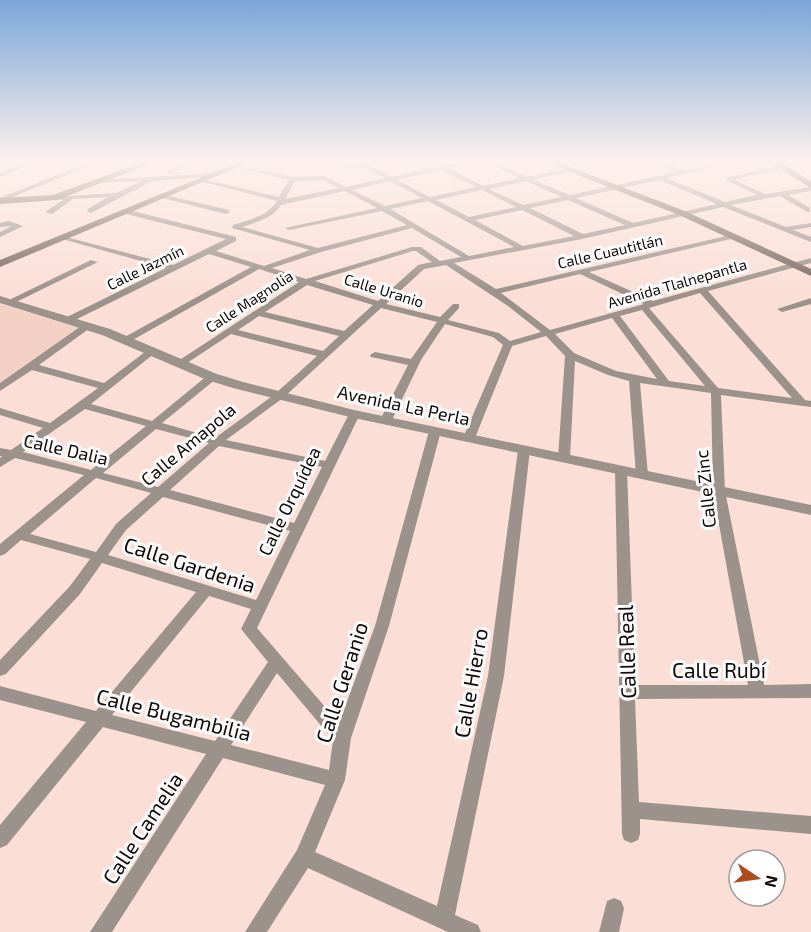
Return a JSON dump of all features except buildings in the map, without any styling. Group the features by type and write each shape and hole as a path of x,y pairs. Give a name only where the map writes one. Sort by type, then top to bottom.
{"main road":[{"path":"0,264 145,205"},
{"path":"663,205 811,273"}],"street":[{"path":"49,212 59,205"},
{"path":"91,211 100,205"},
{"path":"200,205 226,212"},
{"path":"278,205 269,215 236,228 318,250"},
{"path":"378,205 466,257"},
{"path":"289,228 389,205"},
{"path":"445,205 522,248"},
{"path":"519,205 582,237"},
{"path":"471,219 536,205"},
{"path":"588,205 631,225"},
{"path":"442,262 582,237 717,205"},
{"path":"727,205 811,240"},
{"path":"800,205 807,210"},
{"name":"Calle Jazmín","path":"68,320 233,239 129,212"},
{"path":"0,225 9,223 19,226 0,235"},
{"path":"784,230 811,225"},
{"path":"126,340 262,267 413,226"},
{"name":"Calle Cuautitlán","path":"495,292 732,236"},
{"path":"66,239 174,268"},
{"name":"Calle Magnolia","path":"180,363 307,281 412,249 418,249 495,292 550,333 570,355"},
{"name":"Calle Uranio","path":"209,251 439,322 487,332 508,344"},
{"path":"0,257 12,260"},
{"name":"Avenida Tlalnepantla","path":"550,333 811,260"},
{"path":"5,301 94,262"},
{"name":"Calle Amapola","path":"0,670 75,590 120,527 159,491 216,442 279,396 421,267 442,262"},
{"path":"582,272 648,306 716,392"},
{"path":"702,290 807,404"},
{"name":"Avenida La Perla","path":"5,301 126,340 212,377 279,396 354,414 811,510"},
{"path":"782,309 811,301"},
{"path":"386,420 414,363 439,322 456,306"},
{"path":"258,313 347,335"},
{"path":"615,315 666,384"},
{"path":"0,388 87,326"},
{"path":"230,331 326,355"},
{"path":"469,438 508,344 550,333"},
{"path":"0,463 6,453 83,405 152,351"},
{"path":"375,355 414,363"},
{"path":"564,458 570,355 612,374 634,379 807,404"},
{"path":"31,366 105,387"},
{"path":"0,551 212,377"},
{"path":"634,379 642,475"},
{"name":"Calle Zinc","path":"716,392 719,491 757,691"},
{"path":"83,405 216,442 328,465"},
{"path":"0,411 51,427"},
{"name":"Calle Orquídea","path":"259,606 354,414"},
{"name":"Calle Geranio","path":"255,932 304,857 336,780 342,738 382,626 435,431"},
{"name":"Calle Hierro","path":"444,920 496,676 524,450"},
{"name":"Calle Dalia","path":"6,453 93,473 297,528"},
{"name":"Calle Real","path":"621,470 631,834"},
{"name":"Calle Gardenia","path":"18,535 259,606 249,629 342,738"},
{"path":"0,839 205,591"},
{"path":"221,749 277,660"},
{"name":"Calle Rubí","path":"627,692 811,691"},
{"name":"Calle Bugambilia","path":"0,693 336,780"},
{"name":"Calle Camelia","path":"100,932 221,749"},
{"path":"631,810 811,825"},
{"path":"304,857 471,932"},
{"path":"609,932 614,908"}],"shaded area":[{"path":"0,304 78,328 0,383"}]}
